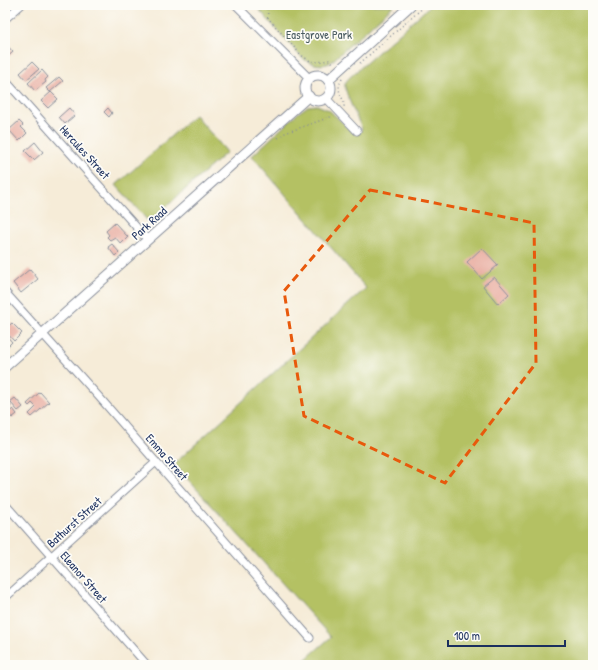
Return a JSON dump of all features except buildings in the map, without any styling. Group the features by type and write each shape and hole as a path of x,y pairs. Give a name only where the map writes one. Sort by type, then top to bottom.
{"street":[{"path":"5,19 21,5"},
{"path":"236,5 310,79"},
{"path":"328,80 411,5"},
{"path":"319,75 328,80 331,88 326,98 319,101 309,96 306,87 310,79 319,75"},
{"name":"Hercules Street","path":"5,80 148,240"},
{"name":"Park Road","path":"5,367 309,96"},
{"path":"326,98 357,131"},
{"name":"Emma Street","path":"5,292 310,638"},
{"name":"Bathurst Street","path":"5,598 156,462"},
{"name":"Eleanor Street","path":"5,504 147,665"}],"path":[{"path":"267,5 268,18 301,55 310,61 318,62 329,60 339,69"},
{"path":"356,67 426,5"},
{"path":"278,138 284,133 332,117 340,112 344,106 339,89 342,79"}],"highlighted area":[{"path":"370,190 534,223 536,363 445,483 304,416 284,291"}],"green space":[{"name":"Eastgrove Park","path":"255,5 394,5 330,63 318,65 301,57"},
{"path":"431,5 593,5 593,665 299,665 331,637 174,464 366,288 252,156 298,113 308,106 317,105 329,110 356,135 362,129 345,88 346,82"},
{"path":"195,115 227,152 149,222 116,185"}]}
